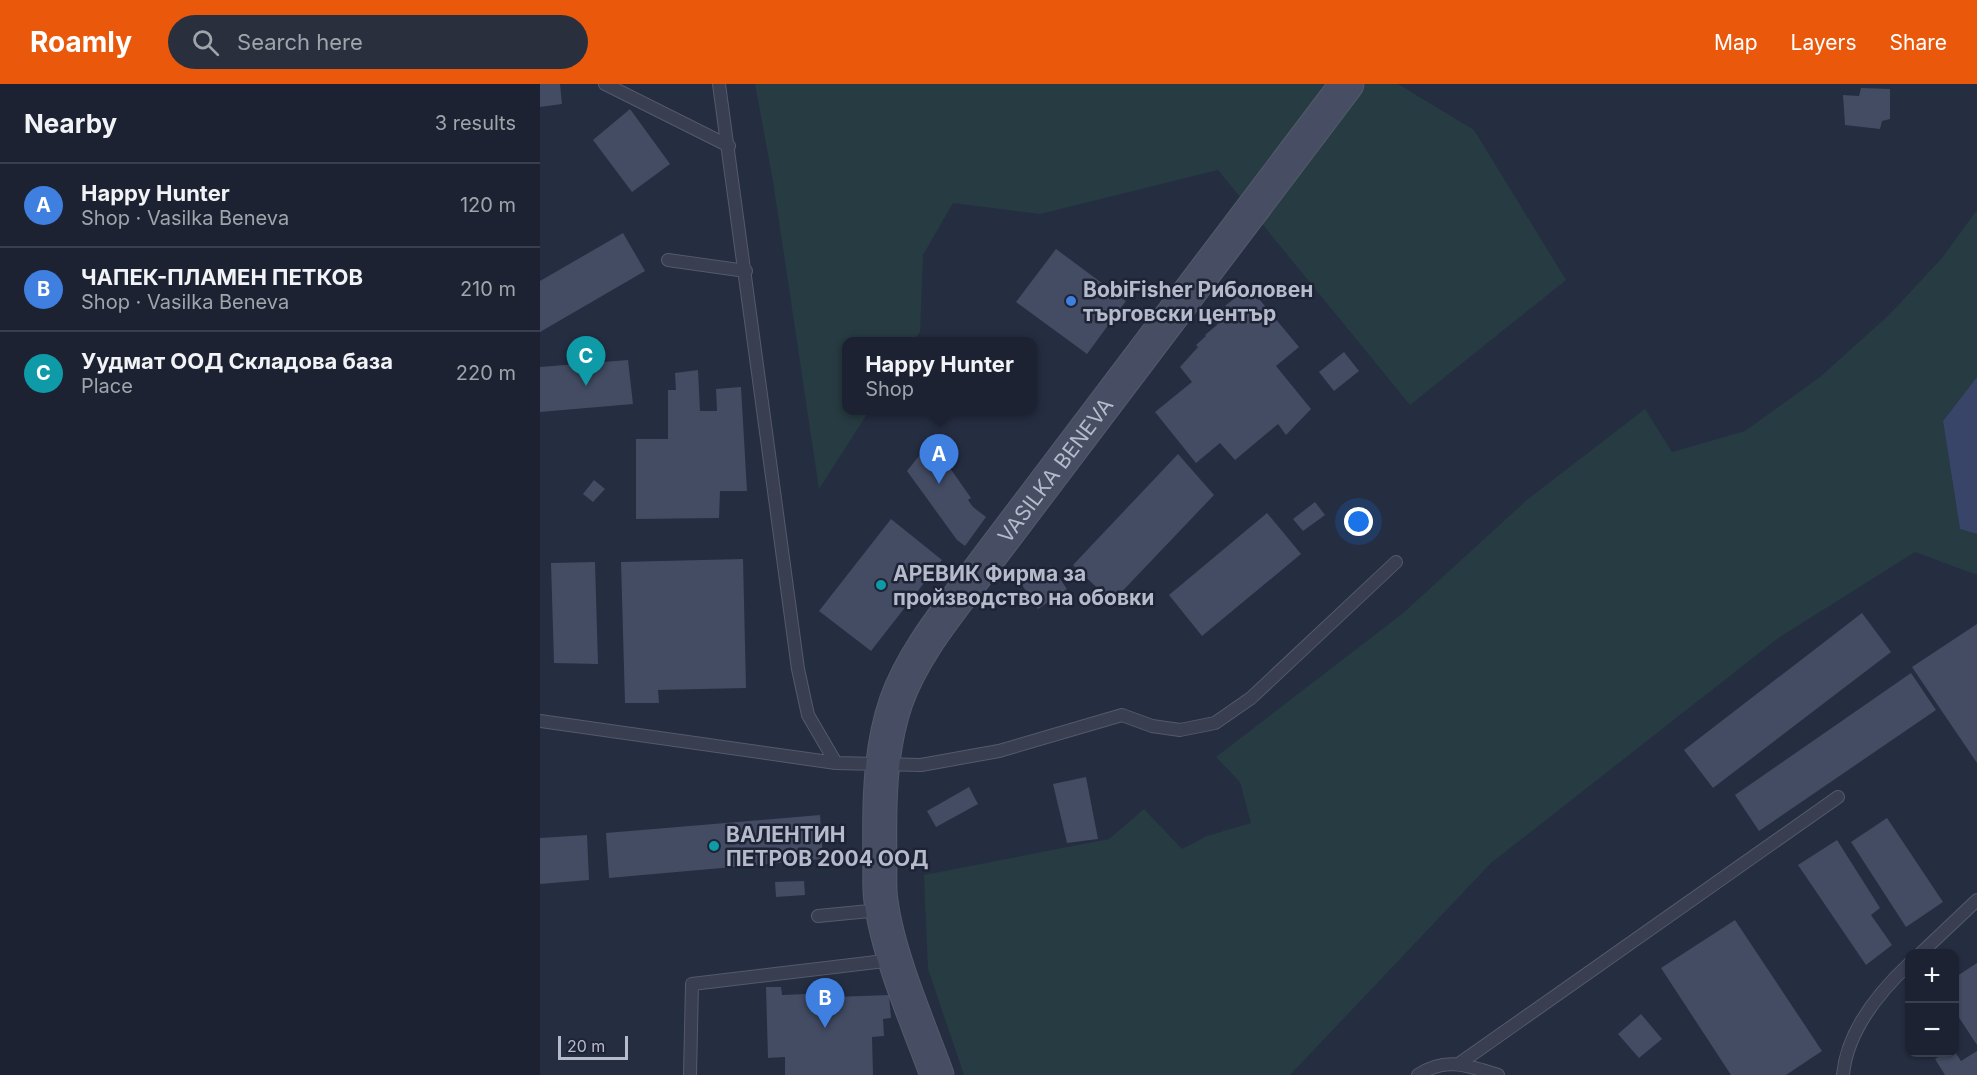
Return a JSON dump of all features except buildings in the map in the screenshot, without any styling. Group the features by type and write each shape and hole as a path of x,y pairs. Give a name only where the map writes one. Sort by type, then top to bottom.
{"street":[{"name":"VASILKA BENEVA","path":"937,1075 896,960 883,909 880,841 884,766 888,730 896,701 911,670 934,632 1347,84"}],"lane":[{"path":"605,84 729,146"},
{"path":"719,84 798,669 808,715 836,763"},
{"path":"668,261 746,271"},
{"path":"540,721 836,763 884,766 921,765 999,751 1122,715 1152,726 1179,730 1215,723 1251,698 1396,562"},
{"path":"1460,1063 1838,797"},
{"path":"1925,949 1977,900"},
{"path":"818,916 883,909"},
{"path":"690,1075 692,984 896,960"},
{"path":"1843,1075 1851,1041 1889,982 1905,968"},
{"path":"1418,1075 1443,1065 1460,1063 1498,1075"}],"shaded area":[{"path":"755,84 1398,84 1474,130 1566,280 1410,405 1218,170 1040,214 953,203 923,255 920,332 917,337 842,337 842,415 866,415 819,489 773,181"},
{"path":"1977,210 1977,377 1943,421 1960,529 1977,534 1977,575 1915,552 1777,639 1491,863 1290,1075 964,1075 928,969 924,875 1109,839 1144,809 1182,849 1207,836 1251,823 1240,782 1216,757 1402,614 1528,499 1645,409 1672,452 1745,431 1820,377 1889,315 1942,258"}],"water":[{"path":"1977,377 1977,534 1960,529 1943,421"}],"place":[{"name":"BobiFisher Риболовен търговски център","path":"1071,301"},
{"name":"Уудмат ООД Складова база","path":"586,386"},
{"name":"Happy Hunter","path":"939,484"},
{"name":"АРЕВИК Фирма за пройзводство на обовки","path":"881,585"},
{"name":"ВАЛЕНТИН ПЕТРОВ 2004 ООД","path":"714,846"},
{"name":"ЧАПЕК-ПЛАМЕН ПЕТКОВ","path":"825,1028"}]}
